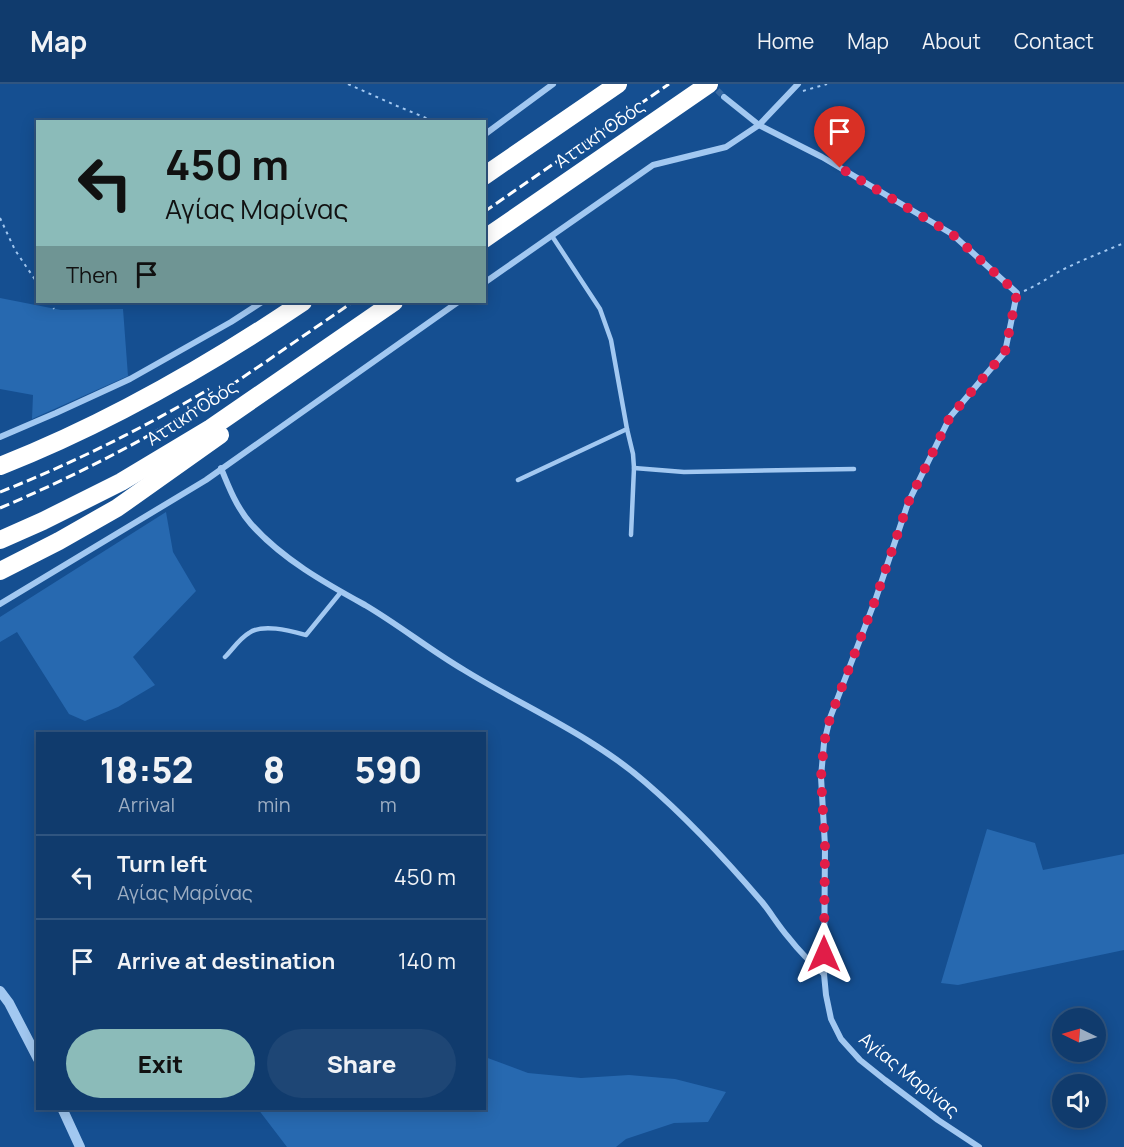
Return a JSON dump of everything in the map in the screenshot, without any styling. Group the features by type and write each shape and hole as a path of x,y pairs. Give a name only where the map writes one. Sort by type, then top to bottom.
{"highway":[{"name":"Αττική Οδός","path":"486,175 618,84"},
{"name":"Αττική Οδός","path":"486,238 709,84"},
{"name":"Αττική Οδός","path":"0,464 26,456 96,424 164,388 301,303"},
{"name":"Αττική Οδός","path":"0,540 121,482 211,428 393,303"},
{"path":"0,571 117,508 267,403 292,372"}],"street":[{"path":"486,134 553,84"},
{"path":"486,282 653,165 726,147 759,125 798,84"},
{"path":"724,97 759,125 822,157 952,234 1017,293"},
{"name":"Αγίας Μαρίνας","path":"979,1147 938,1120 860,1060 842,1039 831,1019 824,974 825,846 821,777 824,743 830,718 876,598 908,503 950,417 1005,352 1017,293"},
{"path":"0,437 130,379 231,322 260,303"},
{"path":"0,603 206,480 457,303"},
{"path":"221,468 232,495 251,523 275,547 302,567 388,618 464,671 591,742 644,781 738,874 788,937 824,974"},
{"path":"0,991 9,1003 36,1055"},
{"path":"63,1110 80,1147"}],"lane":[{"path":"552,236 600,309 611,340 633,454 631,535"},
{"path":"518,480 627,429"},
{"path":"634,468 684,472 854,469"},
{"path":"225,657 249,632 262,628 306,635 341,592"}],"path":[{"path":"348,84 431,120"},
{"path":"789,94 827,84"},
{"path":"0,218 15,250 36,281"},
{"path":"1017,293 1039,285 1059,272 1124,243"},
{"path":"50,303 54,309"}],"shaded area":[{"path":"0,298 61,310 123,309 128,376 32,419 33,395 0,389"},
{"path":"166,512 173,552 196,591 133,657 155,685 118,707 85,721 69,714 17,632 0,642 0,617"},
{"path":"987,829 1035,843 1043,870 1124,854 1124,950 958,985 941,983"},
{"path":"486,1057 528,1073 581,1078 629,1075 675,1079 726,1092 708,1122 674,1123 626,1139 616,1147 287,1147 259,1110 486,1110"}],"tunnel":[{"path":"711,84 724,97"}],"railway":[{"path":"486,211 669,84"},
{"path":"0,508 91,466 179,418 352,303"},
{"path":"0,492 107,445 209,389"}],"route":[{"path":"824,954 825,846 821,777 824,743 830,718 876,598 908,503 950,417 1005,352 1017,293 952,234 840,168"}]}
